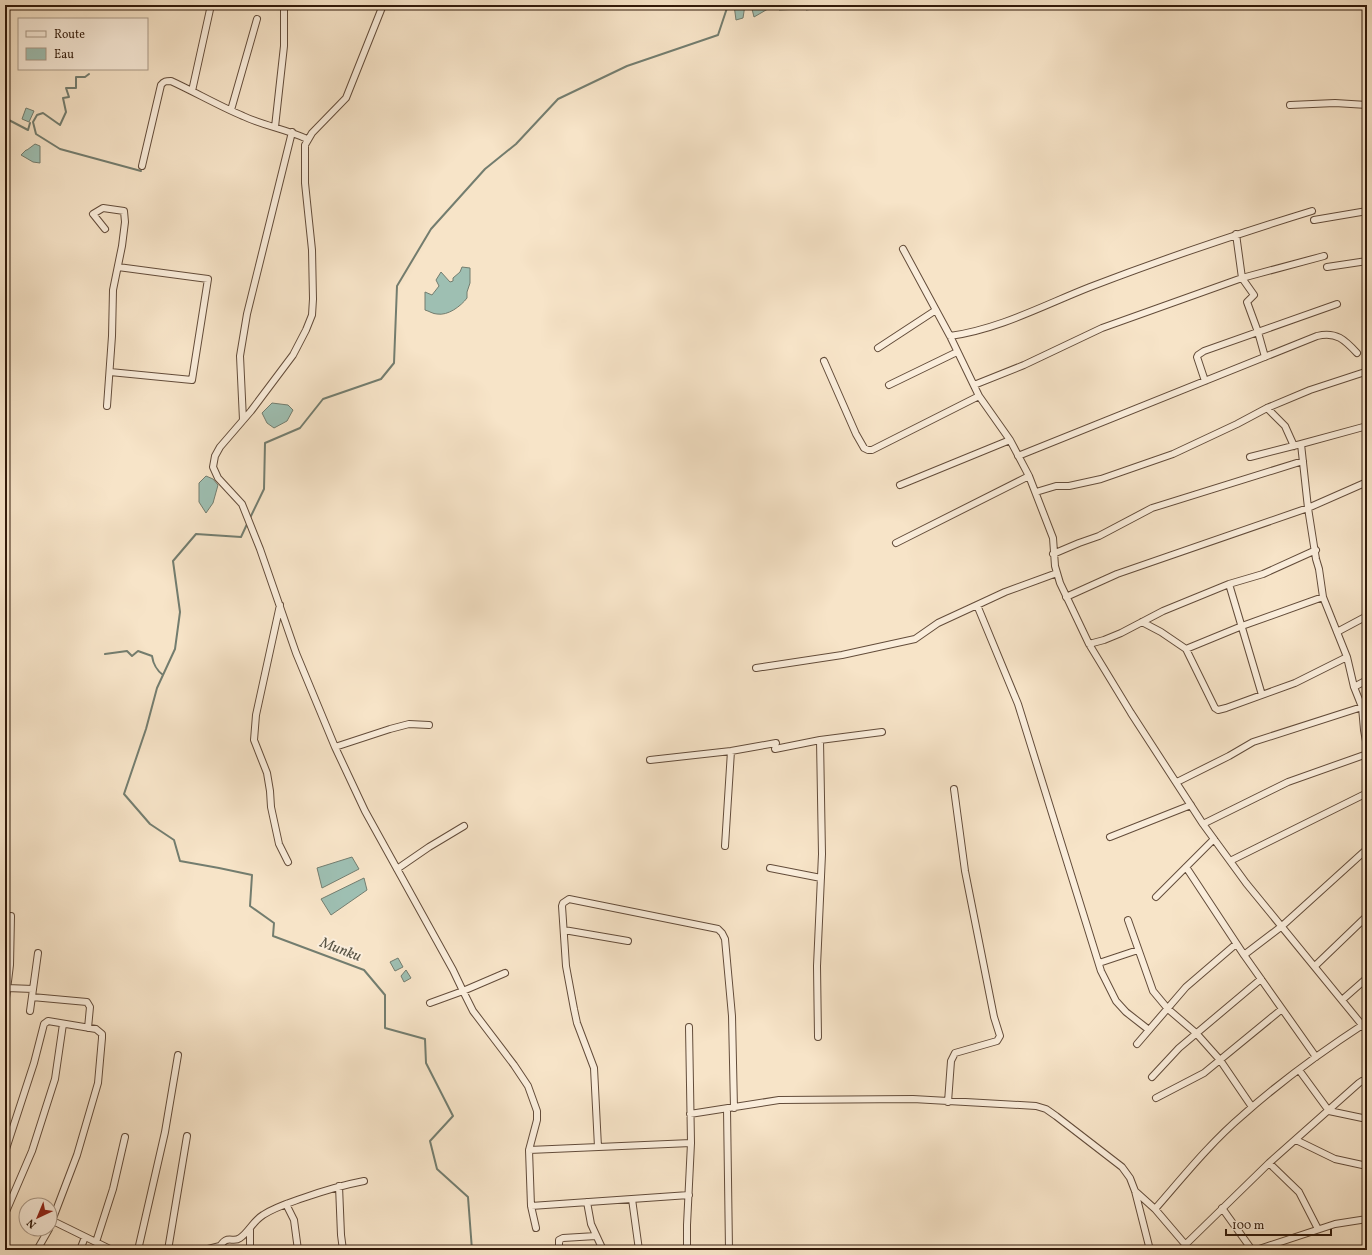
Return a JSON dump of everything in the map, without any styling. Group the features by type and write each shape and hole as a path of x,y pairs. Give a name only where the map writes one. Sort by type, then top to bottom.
{"street":[{"path":"192,91 211,5"},
{"path":"383,5 346,98 312,133 307,139 305,145 305,183 312,250 314,299 312,315 293,355 220,448 215,456 213,467 218,478 242,504 260,549 296,653 335,747 364,811 453,970 473,1011 528,1086 537,1110 535,1128 529,1150 531,1206 536,1228"},
{"path":"275,127 284,46 284,6"},
{"path":"231,110 257,19"},
{"path":"142,166 150,127 162,83 166,81 171,81 244,117 292,132 307,139"},
{"path":"1290,105 1335,103 1367,105"},
{"path":"243,420 240,356 247,314 292,132"},
{"path":"105,229 93,214 103,208 124,211 125,222 122,246 113,290 112,336 107,406"},
{"path":"950,336 963,334 1010,320 1089,287 1162,260 1236,234 1312,211"},
{"path":"1314,220 1367,211"},
{"path":"1236,234 1242,278 1254,295 1247,302 1258,332 1264,357"},
{"path":"903,249 950,336 979,396 1010,440 1029,476 1053,538 1053,554 1057,573 1066,597 1089,644 1150,743 1203,824 1246,884 1342,1000 1365,1023 1367,1031"},
{"path":"974,385 1102,328 1242,278 1324,256"},
{"path":"1327,267 1367,261"},
{"path":"110,372 192,380 208,279 118,267"},
{"path":"1205,380 1198,361 1198,355 1204,351 1337,304"},
{"path":"878,348 936,310"},
{"path":"1018,456 1205,380 1325,334 1337,336 1357,353"},
{"path":"889,385 957,352"},
{"path":"824,361 856,434 864,448 868,450 872,450 979,396"},
{"path":"1036,492 1056,486 1069,486 1101,479 1173,454 1237,424 1266,408 1310,390 1366,372"},
{"path":"1266,408 1285,426 1298,445 1303,461 1308,508 1323,597 1347,656 1354,687 1362,707 1367,747"},
{"path":"1250,457 1367,426"},
{"path":"900,485 1010,440"},
{"path":"1053,554 1099,536 1152,508 1303,461"},
{"path":"896,543 1029,476"},
{"path":"1066,597 1117,574 1308,508 1367,482"},
{"path":"1089,644 1104,640 1163,610 1230,584 1263,574 1316,550"},
{"path":"756,668 842,655 915,639 938,623 1005,592 1057,573"},
{"path":"1230,584 1262,696"},
{"path":"1186,649 1242,626 1323,597"},
{"path":"280,605 256,715 254,740 267,773 271,807 279,844 288,862"},
{"path":"977,605 1018,704 1101,971 1116,1001 1126,1012 1150,1030"},
{"path":"1337,632 1367,616"},
{"path":"1142,622 1161,632 1186,649 1214,708 1218,710 1262,696 1295,682 1347,656"},
{"path":"1354,687 1367,680"},
{"path":"1176,782 1229,756 1253,742 1362,707"},
{"path":"335,747 409,724 429,725"},
{"path":"650,760 882,732"},
{"path":"818,1038 817,966 822,854 820,740"},
{"path":"725,846 731,751"},
{"path":"1203,824 1288,782 1367,754"},
{"path":"948,1102 951,1061 955,1053 997,1041 1000,1036 994,1017 965,871 954,789"},
{"path":"1230,861 1367,793"},
{"path":"1110,837 1191,805"},
{"path":"397,869 429,846 464,826"},
{"path":"1156,897 1214,839"},
{"path":"1244,955 1282,926 1367,849"},
{"path":"1186,867 1236,944 1316,1057"},
{"path":"770,868 821,878"},
{"path":"598,1147 594,1068 577,1023 566,966 562,906 568,899 678,920 718,929 722,933 725,940 732,1016 730,1108 730,1250"},
{"path":"5,1006 10,965 11,916"},
{"path":"1315,966 1367,916"},
{"path":"1128,920 1153,991 1168,1009 1196,1034 1220,1060 1252,1107"},
{"path":"564,930 628,941"},
{"path":"1137,1044 1186,988 1236,944"},
{"path":"1099,963 1138,950"},
{"path":"30,1011 38,953"},
{"path":"430,1004 505,973"},
{"path":"1342,1000 1367,978"},
{"path":"1152,1077 1179,1048 1261,979"},
{"path":"7,988 33,990"},
{"path":"32,997 87,1002 90,1007 88,1028"},
{"path":"1156,1098 1204,1072 1282,1009"},
{"path":"5,1152 34,1063 43,1025 47,1021 96,1029 102,1034 98,1083 77,1155 58,1205"},
{"path":"1155,1209 1211,1146 1252,1107 1316,1057 1365,1023"},
{"path":"5,1214 32,1151 55,1079 63,1024"},
{"path":"687,1250 691,1143 689,1027"},
{"path":"138,1250 165,1132 178,1055"},
{"path":"1299,1070 1329,1110 1367,1119"},
{"path":"1186,1244 1269,1163 1359,1083 1367,1080"},
{"path":"690,1114 779,1100 913,1099 1036,1106 1046,1109 1056,1116 1122,1167 1130,1178 1135,1191 1150,1250"},
{"path":"168,1250 187,1136"},
{"path":"96,1242 113,1189 125,1137"},
{"path":"1296,1140 1335,1159 1367,1166"},
{"path":"529,1150 691,1143"},
{"path":"1269,1163 1299,1192 1318,1229"},
{"path":"204,1250 219,1248 230,1238 238,1240 250,1230 253,1224 262,1215 286,1204 339,1186 364,1181"},
{"path":"339,1186 343,1250"},
{"path":"1135,1191 1155,1209 1190,1250"},
{"path":"531,1206 689,1195"},
{"path":"632,1199 639,1250"},
{"path":"587,1202 591,1224 603,1250"},
{"path":"286,1204 294,1220 298,1250"},
{"path":"1222,1208 1252,1250"},
{"path":"1256,1250 1335,1224 1367,1219"},
{"path":"58,1229 85,1237 112,1250"},
{"path":"250,1230 250,1250"},
{"path":"559,1250 559,1240 563,1238 596,1236"},
{"path":"37,1250 44,1237"},
{"path":"80,1250 85,1237"}],"water":[{"path":"734,5 745,5 743,18 736,20"},
{"path":"751,5 773,5 773,6 754,17"},
{"path":"778,5 800,5 800,9 779,10"},
{"path":"805,5 825,5 825,7 806,10"},
{"path":"26,108 34,111 29,122 22,119"},
{"path":"35,144 40,146 40,163 33,162 21,155"},
{"path":"462,267 470,268 470,283 467,298 458,307 450,312 436,314 425,310 425,292 432,295 439,286 436,280 441,272 450,282 453,281 453,278 460,272"},
{"path":"272,403 288,405 293,410 287,421 274,428 267,423 262,413"},
{"path":"206,476 213,479 218,485 213,503 206,513 199,502 199,483"},
{"path":"352,857 359,869 322,888 317,868"},
{"path":"364,878 367,890 331,915 321,899"},
{"path":"398,958 403,967 395,971 390,962"},
{"path":"406,970 411,978 404,982 401,976"}],"waterway":[{"path":"250,518 264,489 265,443 300,428 323,399 381,379 394,363 397,286 431,229 485,169 516,144 558,99 627,66 718,35 728,5"},
{"path":"89,74 85,77 76,77 76,88 66,88 69,97 63,98 66,112 60,125 43,113 37,115 33,122 36,134 60,149 141,171"},
{"path":"5,118 28,130 30,123"},
{"name":"Munku","path":"248,522 241,537 196,534 173,561 180,612 175,649 157,688 146,729 124,794 150,824 174,840 180,861 252,875 250,906 274,923 273,936 364,970 385,995 385,1028 425,1039 426,1063 453,1116 430,1141 437,1169 468,1197 472,1250"},
{"path":"105,654 127,651 132,656 138,651 152,656 156,667 163,675"}]}
